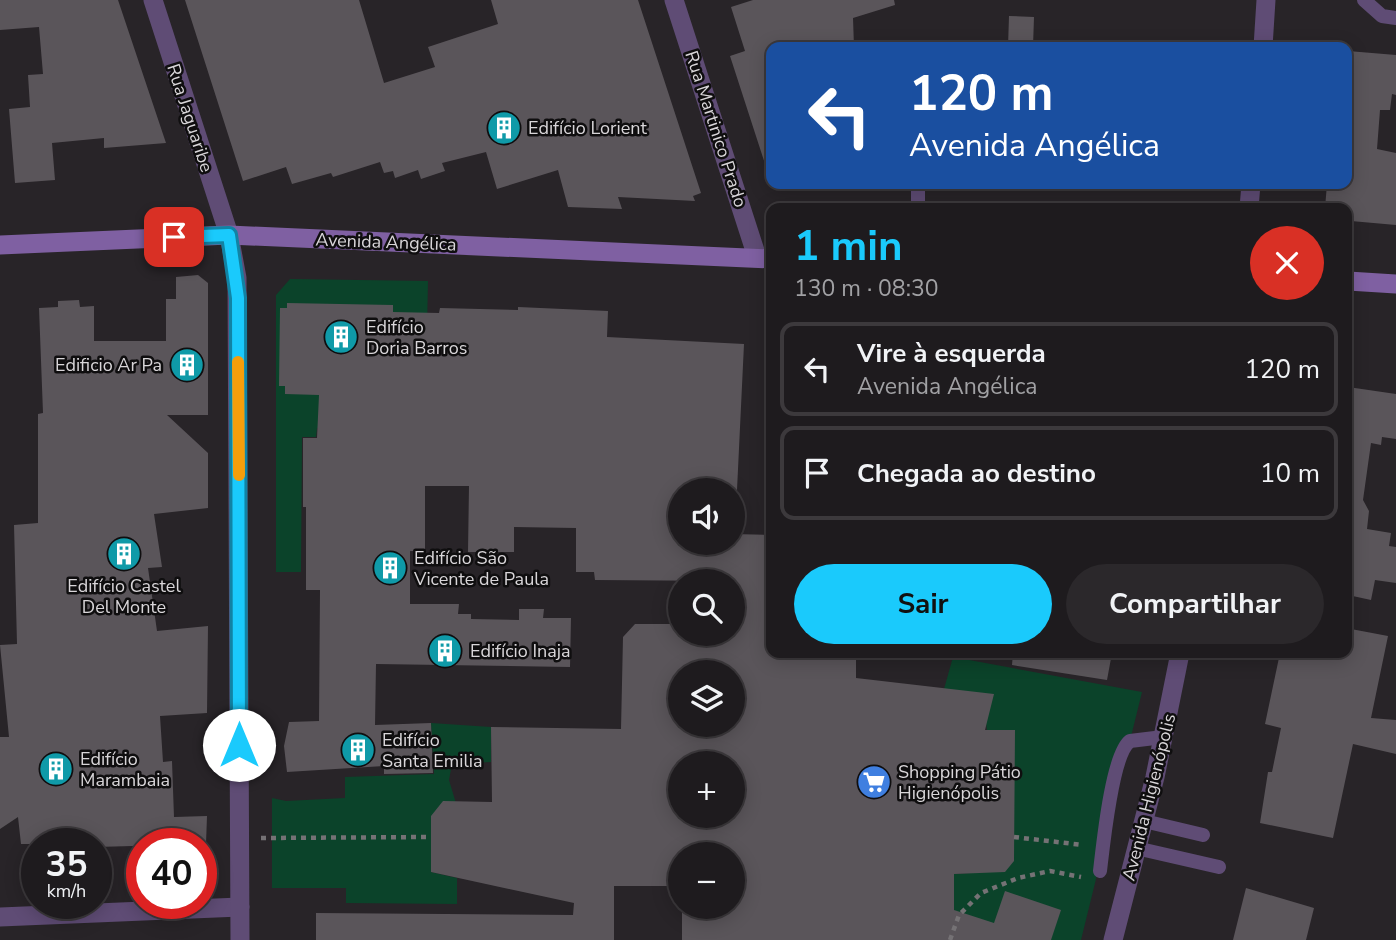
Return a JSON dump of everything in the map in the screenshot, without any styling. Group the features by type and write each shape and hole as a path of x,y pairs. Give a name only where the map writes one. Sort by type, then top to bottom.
{"main road":[{"name":"Avenida Angélica","path":"0,245 229,235 764,258"},
{"path":"1352,281 1396,284"}],"street":[{"name":"Rua Jaguaribe","path":"153,0 229,235 238,298 240,940"},
{"name":"Rua Martinico Prado","path":"674,0 764,258"},
{"path":"1263,42 1266,0"},
{"name":"Avenida Higienópolis","path":"1113,940 1144,821 1179,658"},
{"path":"0,917 240,907"}],"lane":[{"path":"1364,0 1382,16 1396,18"},
{"path":"1100,871 1118,764 1126,743 1163,737"},
{"path":"1144,821 1203,835"},
{"path":"1136,849 1219,867"}],"path":[{"path":"240,838 430,837"},
{"path":"1014,837 1103,847"},
{"path":"950,940 959,915 981,893 1018,878 1049,871 1083,878"}],"green space":[{"path":"290,279 428,281 426,377 399,428 317,428 316,437 302,437 301,572 276,572 276,295"},
{"path":"953,658 958,658 1142,692 1081,940 934,940 954,874 987,872 1011,731 987,730 986,723 944,689"},
{"path":"431,723 491,727 491,762 452,764 449,780 458,810 437,810 431,837 431,872 457,878 457,904 346,903 346,888 272,888 272,798 286,801 345,798 345,777 434,774"}],"building":[{"path":"0,0 118,0 166,143 104,148 104,138 52,143 55,180 15,183 9,109 30,107 28,75 43,74 39,27 0,30"},
{"path":"185,0 359,0 384,83 435,67 428,47 498,24 491,0 638,0 701,193 693,196 695,201 618,197 622,209 568,207 558,170 497,189 486,152 442,163 445,171 421,179 418,170 395,178 393,171 384,173 380,162 333,177 331,173 292,184 286,167 243,181"},
{"path":"753,0 894,0 895,5 853,18 854,42 766,42 766,167 730,56 745,51 731,7"},
{"path":"1009,16 1034,17 1033,42 1008,42"},
{"path":"1352,51 1396,55 1396,95 1392,94 1390,110 1380,110 1377,149 1396,153 1396,225 1352,221 1352,203 1325,203 1327,189 1352,189"},
{"path":"198,275 208,283 208,415 167,415 208,453 208,508 154,514 162,567 148,568 157,631 208,626 207,713 160,716 163,762 172,761 174,817 207,816 207,828 126,828 126,846 112,847 112,828 21,828 21,844 18,817 0,829 0,737 9,737 0,645 17,644 14,525 38,523 38,414 43,413 39,308 58,307 58,301 79,300 80,307 94,306 94,341 166,341 166,299 176,299 176,277"},
{"path":"287,303 393,305 393,312 439,313 440,308 518,310 518,307 608,311 607,337 744,344 738,478 668,478 668,555 745,555 745,534 766,535 766,658 856,658 856,678 994,694 985,730 1015,730 1014,861 1005,872 954,874 954,910 994,923 1005,891 1061,910 1051,940 682,940 682,919 745,919 745,842 668,842 668,886 614,886 614,940 316,940 316,913 573,915 574,903 431,872 431,816 443,801 492,802 491,727 621,729 623,637 635,624 668,624 668,646 745,646 745,569 668,569 668,581 595,580 594,572 576,572 576,528 514,527 514,552 468,552 469,486 425,486 425,551 410,551 410,604 459,604 458,614 471,614 471,619 519,620 519,609 544,609 543,618 571,618 570,667 376,664 375,725 431,723 433,773 384,774 384,766 287,772 284,746 289,722 319,721 320,590 306,590 303,438 317,438 319,395 285,394 285,386 279,386 280,308 287,308"},
{"path":"1352,388 1396,394 1396,439 1382,437 1381,445 1371,443 1363,500 1369,511 1367,529 1391,533 1389,546 1396,547 1396,583 1375,580 1371,600 1352,596"},
{"path":"1352,629 1388,636 1371,718 1396,720 1396,754 1353,744 1333,838 1260,823 1268,772 1272,772 1281,728 1265,724 1279,658 1352,658"},
{"path":"1013,658 1111,658 1107,680 1012,665"},
{"path":"1246,888 1314,908 1306,940 1233,940"}],"slow traffic":[{"path":"238,362 239,475"}],"place":[{"name":"Edifício Lorient","path":"504,128"},
{"name":"Edifício Doria Barros","path":"341,337"},
{"name":"Edificio Ar Pa","path":"187,365"},
{"name":"Edifício Castel Del Monte","path":"124,554"},
{"name":"Edifício São Vicente de Paula","path":"390,568"},
{"name":"Edifício Inaja","path":"445,651"},
{"name":"Edifício Santa Emilia","path":"358,750"},
{"name":"Edifício Marambaia","path":"56,769"},
{"name":"Shopping Pátio Higienópolis","path":"874,782"}],"route":[{"path":"174,237 229,235 235,260 238,298 239,745"}]}
